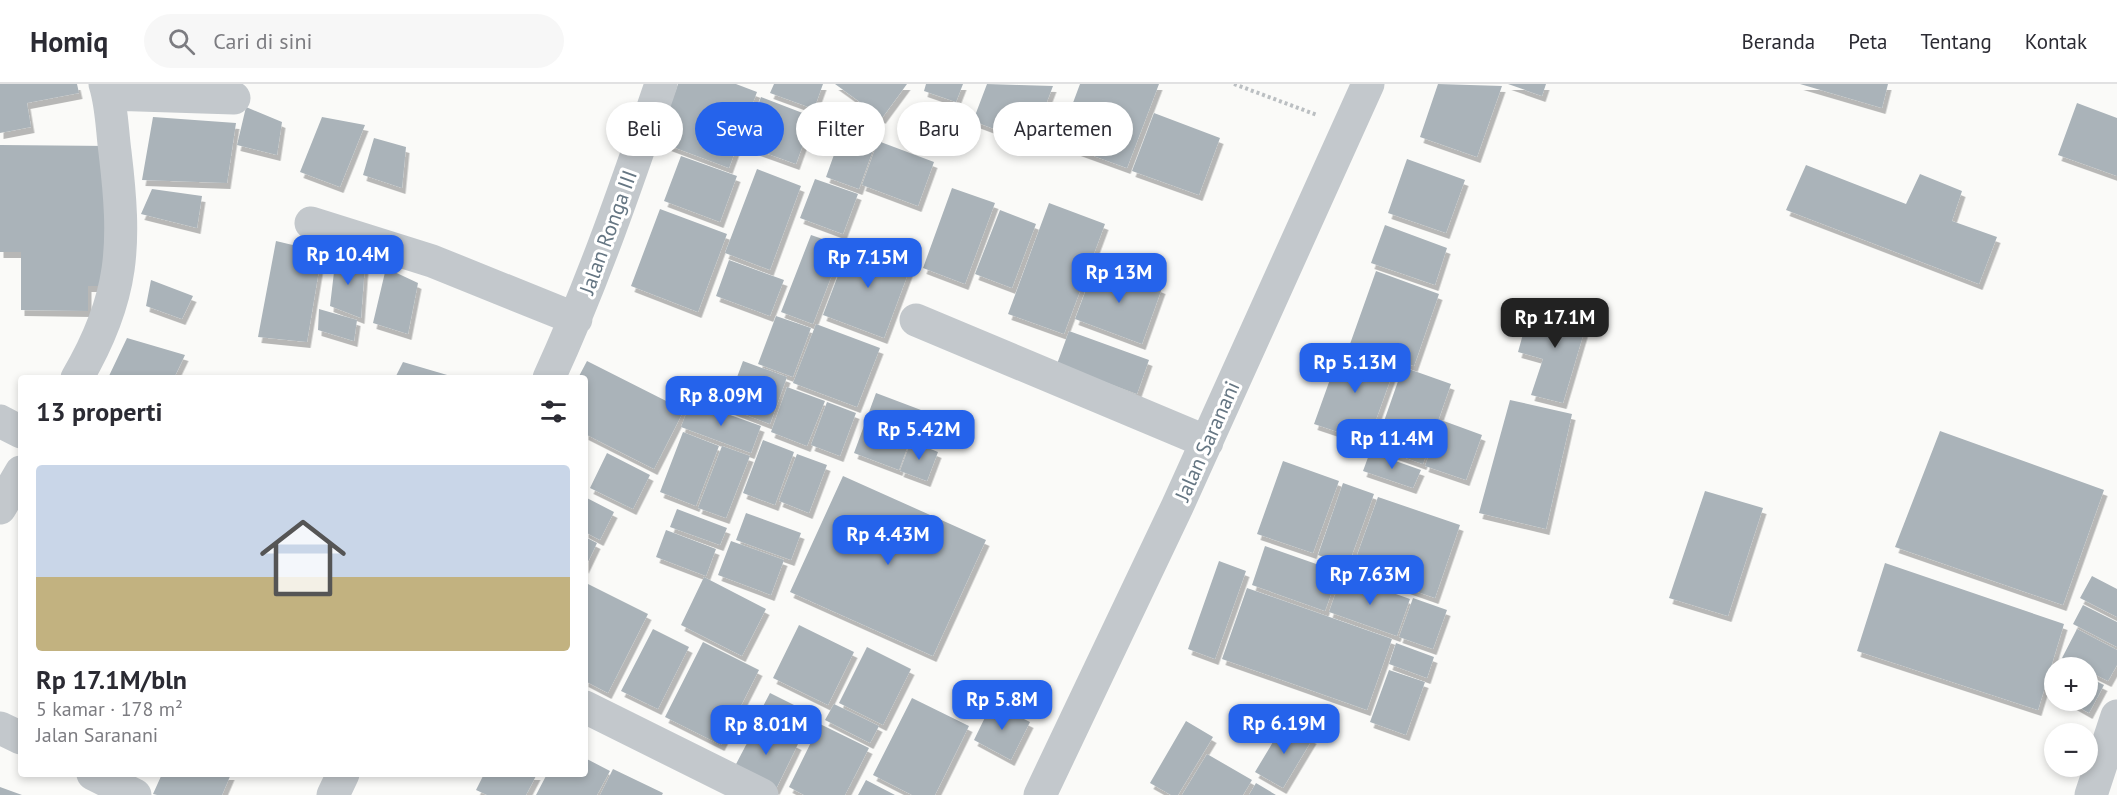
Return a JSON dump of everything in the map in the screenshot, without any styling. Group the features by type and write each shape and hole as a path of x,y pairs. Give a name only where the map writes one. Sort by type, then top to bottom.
{"street":[{"name":"Jalan Ronga III","path":"550,375 576,319 615,218 660,84"},
{"name":"Jalan Saranani","path":"1040,795 1207,442 1368,84"},
{"path":"79,375 97,344 112,300 120,262 122,217 106,89 234,98"},
{"path":"311,223 432,261 576,319"},
{"path":"916,320 1207,442"},
{"path":"0,421 18,430"},
{"path":"0,508 18,477"},
{"path":"588,708 762,795"},
{"path":"2091,795 2117,716"},
{"path":"0,728 18,737"},
{"path":"99,777 135,795"},
{"path":"333,795 342,777"}],"path":[{"path":"1234,84 1349,127"}],"building":[{"path":"0,84 77,84 79,93 27,103 31,127 0,133"},
{"path":"678,84 736,84 757,92 753,102 695,102 695,155 683,151 683,102 671,102"},
{"path":"774,84 823,84 817,102 796,102 770,93"},
{"path":"835,84 907,84 885,114 885,102 860,102"},
{"path":"926,84 963,84 956,102 924,91"},
{"path":"987,84 1053,86 1047,102 993,102 993,129 981,124 980,102"},
{"path":"1080,84 1159,84 1133,152 1133,102 1073,102"},
{"path":"1438,84 1502,86 1477,157 1420,137"},
{"path":"1508,84 1546,84 1542,96"},
{"path":"1800,84 1888,84 1882,108"},
{"path":"761,97 774,102 759,102"},
{"path":"2077,103 2117,118 2117,176 2058,155"},
{"path":"784,106 796,110 796,156 799,156 796,164 774,156 784,156"},
{"path":"246,107 282,122 277,155 237,145"},
{"path":"1154,113 1220,138 1199,195 1132,171"},
{"path":"153,117 236,123 227,183 142,180"},
{"path":"322,117 365,125 340,187 300,172"},
{"path":"374,138 406,147 402,188 363,175"},
{"path":"885,144 897,148 897,156 918,156 934,162 918,206 862,185 873,156 885,156"},
{"path":"0,145 110,146 109,286 88,286 88,311 21,310 21,252 0,252"},
{"path":"681,156 737,176 720,222 664,201"},
{"path":"697,156 733,156 729,168"},
{"path":"834,156 871,156 859,189 826,177"},
{"path":"1094,156 1132,156 1127,168"},
{"path":"1407,159 1465,180 1446,233 1388,213"},
{"path":"1806,165 1906,204 1920,174 1962,191 1952,221 1997,237 1979,284 1786,210"},
{"path":"757,169 801,186 770,270 725,253"},
{"path":"815,179 858,194 843,234 800,218"},
{"path":"952,188 995,203 965,284 923,268"},
{"path":"152,189 202,196 197,228 141,214"},
{"path":"1049,203 1105,224 1064,334 1008,314"},
{"path":"660,209 727,234 698,312 631,286"},
{"path":"1000,210 1036,224 1012,288 975,274"},
{"path":"1385,225 1447,248 1435,285 1371,263"},
{"path":"811,235 843,246 813,324 781,312"},
{"path":"276,241 322,252 307,342 258,337"},
{"path":"851,241 912,263 884,338 823,315"},
{"path":"336,255 365,265 361,318 330,306"},
{"path":"729,260 784,280 770,316 716,296"},
{"path":"1096,263 1162,288 1142,344 1075,319"},
{"path":"386,268 418,283 408,334 373,323"},
{"path":"1376,271 1439,294 1414,366 1350,344"},
{"path":"151,280 193,296 182,319 146,306"},
{"path":"1558,303 1590,312 1563,403 1531,395 1543,359 1518,352 1528,316 1553,322"},
{"path":"319,309 357,320 354,341 318,330"},
{"path":"776,316 811,328 793,377 758,364"},
{"path":"816,324 880,348 857,407 793,383"},
{"path":"1069,331 1149,360 1137,394 1057,364"},
{"path":"127,338 185,355 175,375 109,375"},
{"path":"1342,346 1396,364 1368,442 1314,424"},
{"path":"587,361 684,410 654,469 588,436 588,375 580,375"},
{"path":"743,361 787,377 770,424 726,407"},
{"path":"403,362 447,375 396,375"},
{"path":"1403,367 1451,384 1423,464 1375,447"},
{"path":"787,387 825,401 807,446 771,432"},
{"path":"876,393 921,410 899,470 854,453"},
{"path":"1510,400 1572,414 1546,529 1479,513"},
{"path":"691,401 761,426 751,453 681,427"},
{"path":"827,402 856,413 840,456 811,445"},
{"path":"1441,420 1482,435 1466,480 1425,466"},
{"path":"1940,431 2104,490 2063,605 1895,547"},
{"path":"683,432 719,446 696,506 660,492"},
{"path":"763,440 794,452 775,505 743,493"},
{"path":"911,441 938,452 927,481 900,471"},
{"path":"722,446 750,456 726,518 698,508"},
{"path":"1370,452 1421,470 1413,488 1363,471"},
{"path":"607,453 650,475 633,509 590,488"},
{"path":"797,454 827,465 809,513 779,501"},
{"path":"1283,461 1339,481 1313,553 1257,534"},
{"path":"843,476 986,540 933,656 790,592"},
{"path":"1343,483 1374,494 1348,566 1318,555"},
{"path":"1705,491 1763,508 1728,616 1669,598"},
{"path":"1378,497 1460,525 1435,598 1352,569"},
{"path":"588,499 614,512 600,540 588,534"},
{"path":"677,509 727,528 720,545 670,527"},
{"path":"746,513 801,533 791,560 736,540"},
{"path":"666,530 716,549 706,576 656,557"},
{"path":"588,538 597,543 588,562"},
{"path":"731,541 784,560 771,595 718,575"},
{"path":"1265,546 1339,572 1325,611 1252,585"},
{"path":"1219,561 1246,571 1215,659 1188,649"},
{"path":"1885,563 2064,624 2054,657 2044,657 2044,690 2038,710 1857,651"},
{"path":"1342,575 1410,599 1397,636 1329,612"},
{"path":"2092,576 2117,589 2117,617 2080,598"},
{"path":"704,577 766,609 742,656 681,625"},
{"path":"588,584 648,614 608,693 588,683"},
{"path":"1247,588 1392,639 1367,710 1222,659"},
{"path":"1413,598 1447,610 1433,649 1399,637"},
{"path":"2083,605 2117,622 2117,647 2073,624"},
{"path":"799,625 854,652 828,705 773,678"},
{"path":"653,629 689,647 658,709 621,691"},
{"path":"2077,629 2117,650 2117,665 2108,681 2098,676 2098,657 2063,657"},
{"path":"703,642 759,670 721,745 665,717"},
{"path":"1396,643 1434,657 1427,678 1389,664"},
{"path":"867,647 911,669 883,725 839,703"},
{"path":"1389,670 1425,682 1406,735 1370,722"},
{"path":"2098,682 2104,685 2098,696"},
{"path":"770,693 814,715 802,738 758,716"},
{"path":"912,698 969,726 935,795 912,795 873,775"},
{"path":"992,703 1030,722 1011,760 974,740"},
{"path":"834,704 879,726 870,743 825,720"},
{"path":"1186,721 1213,737 1178,795 1171,795 1150,783"},
{"path":"1285,722 1313,738 1283,788 1255,772"},
{"path":"757,724 798,744 776,789 734,768"},
{"path":"820,724 869,748 845,795 804,795 789,787"},
{"path":"1207,754 1252,780 1243,795 1182,795"},
{"path":"588,760 610,771 597,795 536,795 545,777 588,777"},
{"path":"613,769 663,793 662,795 600,795"},
{"path":"161,777 230,777 222,795 153,794"},
{"path":"482,777 535,777 526,795 487,795 476,790"},
{"path":"866,780 895,795 858,795"},
{"path":"1256,783 1276,795 1249,795"},
{"path":"0,787 22,795 0,795"}]}
